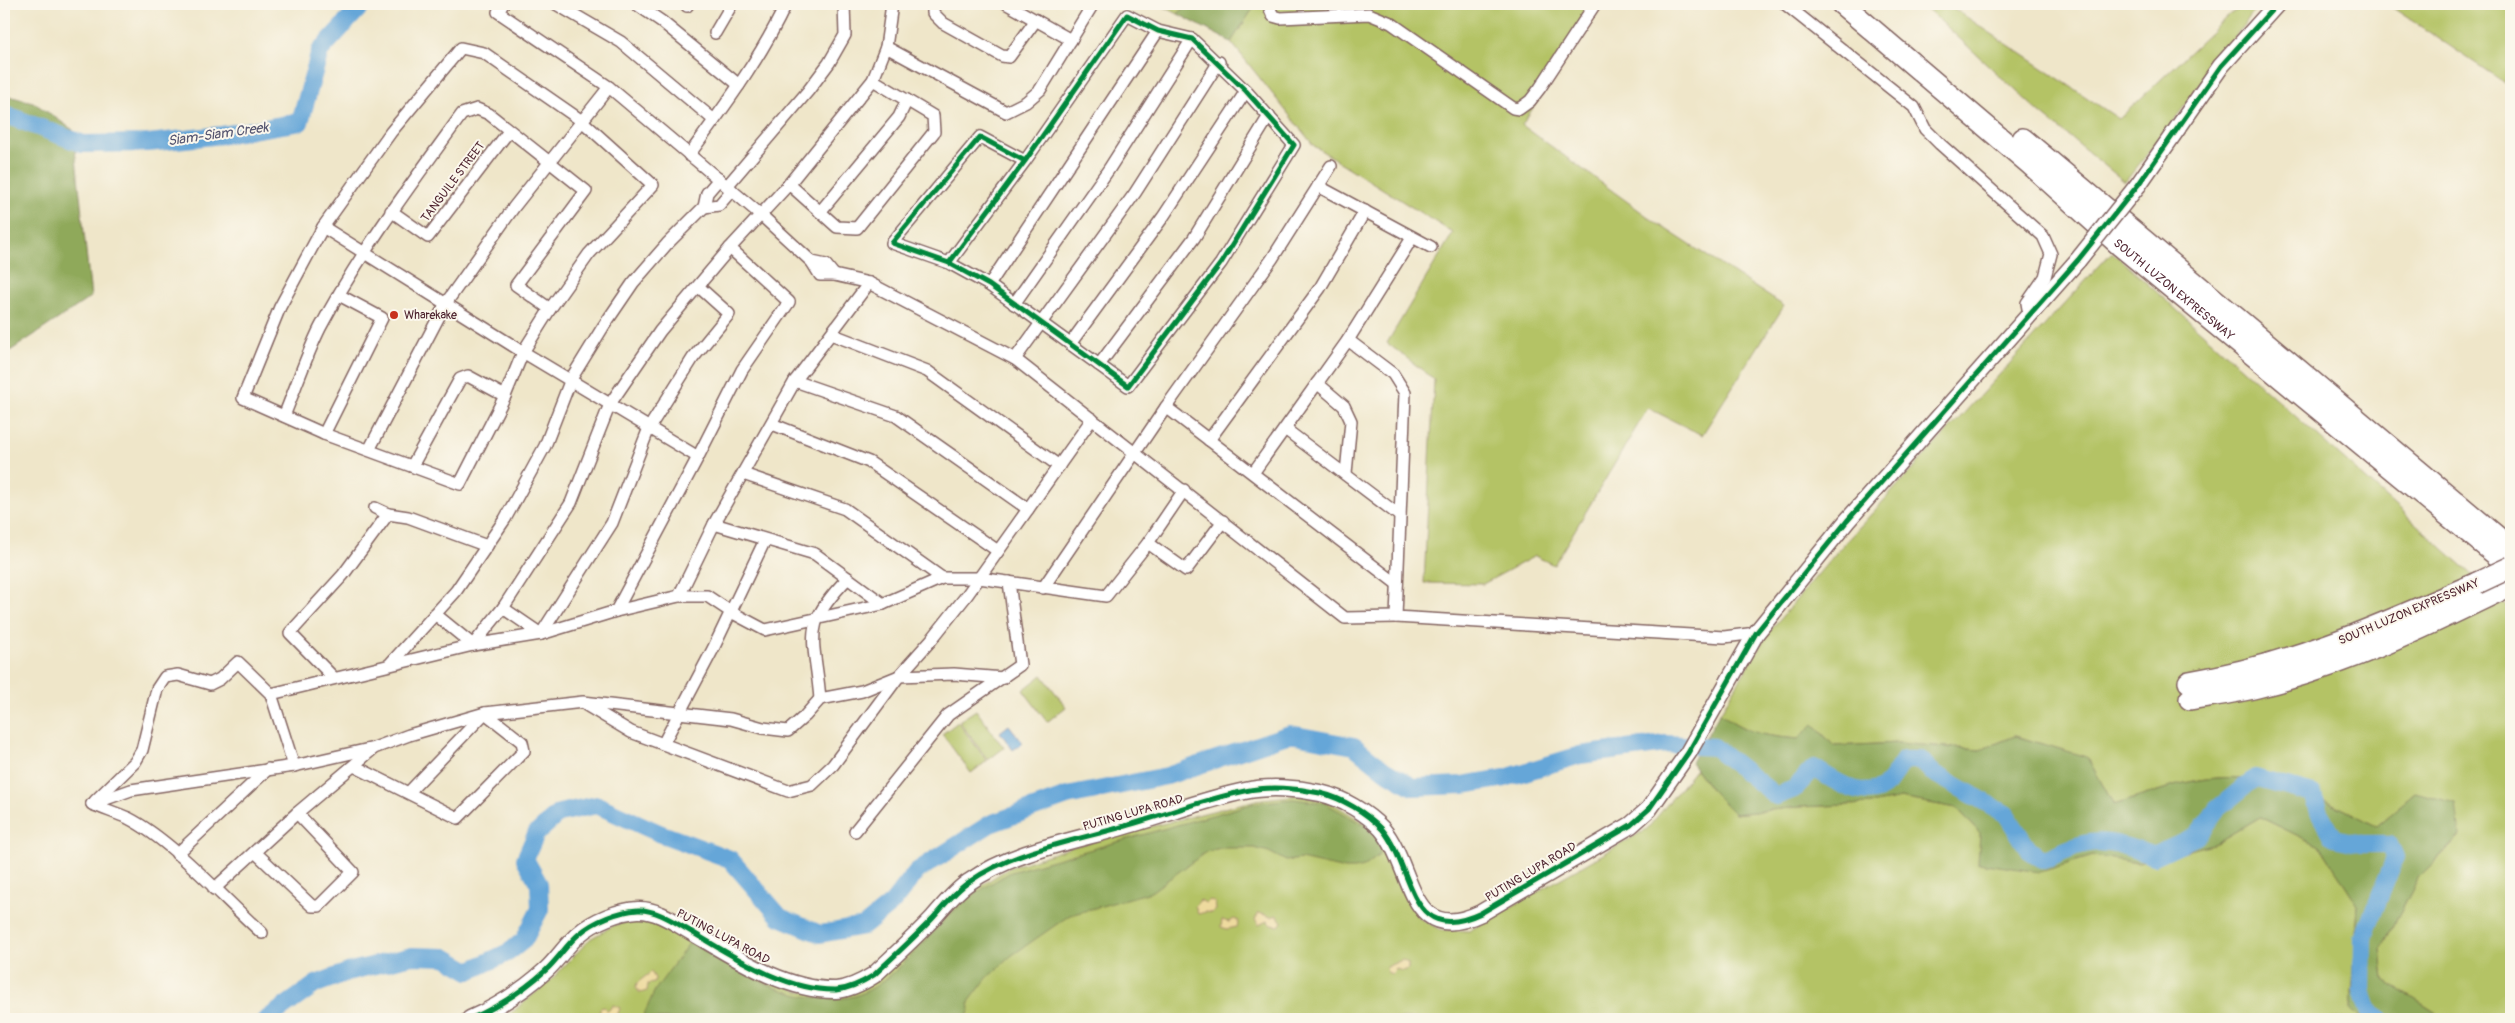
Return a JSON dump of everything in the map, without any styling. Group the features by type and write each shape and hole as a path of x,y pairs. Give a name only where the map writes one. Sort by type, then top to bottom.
{"highway":[{"name":"SOUTH LUZON EXPRESSWAY","path":"1842,4 2029,164 2121,246 2290,383 2511,567 2483,590 2285,661 2190,691"},
{"name":"SOUTH LUZON EXPRESSWAY","path":"1862,4 2511,548"},
{"path":"2483,590 2511,585"}],"street":[{"path":"503,4 498,12 609,87 761,215 812,262 820,275 834,275 869,283 1015,359 1136,452 1345,618 1396,616 1724,636 1756,633"},
{"path":"556,4 621,42 714,120"},
{"path":"636,4 661,21 739,85"},
{"path":"715,33 732,4"},
{"path":"689,155 739,85 774,30 786,4"},
{"path":"704,207 719,205 726,185 830,63 845,34 844,4"},
{"path":"473,646 503,608 571,503 610,404 660,331 730,248 789,184 873,80 886,47 892,4"},
{"path":"933,4 933,13 943,23 1002,56 1009,57 1036,20"},
{"path":"1007,4 1070,40"},
{"path":"886,47 1006,112 1026,102 1040,90 1093,4"},
{"path":"1272,4 1270,10 1274,16 1280,18 1369,14 1379,17 1391,23 1513,108 1520,109 1530,101 1540,88 1595,4"},
{"path":"1786,4 1914,107 1925,128 1940,144 2043,236 2051,254 2045,277 2027,303 2028,314"},
{"name":"PUTING LUPA ROAD","path":"470,1019 487,1012 524,988 562,954 580,933 611,916 640,910 664,917 740,960 781,978 813,988 838,990 857,985 874,975 967,882 991,869 1030,854 1246,791 1296,790 1322,794 1348,804 1382,829 1402,866 1414,900 1427,914 1439,921 1466,920 1631,825 1649,810 1688,753 1756,633 1847,521 2028,314 2078,260 2138,185 2221,66 2277,4"},
{"path":"949,263 1025,161 1127,15 1158,31 1192,39 1246,91 1294,145 1221,263 1128,386 989,285 949,263 892,243 980,137 1025,161"},
{"path":"989,285 1158,31"},
{"path":"1014,304 1109,169 1192,39"},
{"path":"461,48 484,54 582,121 653,185 589,254 550,309 523,352 505,396 460,484 324,434 243,398 280,307 323,227 390,132 461,48"},
{"path":"1015,359 1135,193 1218,62"},
{"path":"789,184 837,228 857,228 934,132 933,116 873,80"},
{"path":"369,450 446,303 514,207 609,87"},
{"path":"1070,344 1163,217 1246,91"},
{"path":"820,212 899,117 906,100"},
{"path":"284,416 319,330 339,295 391,211 462,114 477,109 488,114 586,191 516,285 550,309"},
{"path":"1099,365 1194,238 1269,116"},
{"name":"TANGUILE STREET","path":"391,211 428,237 509,131"},
{"path":"1043,588 1166,407 1272,259 1331,166"},
{"path":"389,665 456,591 487,546 545,446 571,379 633,283 667,244 704,207 708,193 726,185"},
{"path":"1318,186 1431,247"},
{"path":"1209,440 1320,288 1365,212"},
{"path":"323,227 523,352 571,379 698,457"},
{"path":"1253,472 1348,340 1412,238"},
{"path":"616,611 742,370 789,302 730,248"},
{"path":"678,596 714,524 795,381 869,283"},
{"path":"541,634 612,523 649,428 693,358 730,314 699,286"},
{"path":"324,434 382,318 339,295"},
{"path":"831,334 927,371 1059,466"},
{"path":"1348,340 1393,374 1405,393 1396,616"},
{"path":"412,466 460,379 468,376 505,396"},
{"path":"795,381 896,416 1028,509"},
{"path":"1317,383 1344,406 1352,421 1346,473"},
{"path":"1166,407 1397,584"},
{"path":"583,702 631,732 788,791 812,785 833,765 899,676 932,639 979,578 1092,419"},
{"path":"772,424 869,462 998,551"},
{"path":"1285,429 1346,473 1400,516"},
{"path":"743,474 845,509 942,578"},
{"path":"271,694 473,646 541,634 616,611 678,596 707,596 731,612 765,630 883,604 942,578 979,578 1106,596 1148,543 1184,490"},
{"path":"375,508 388,514 408,517 487,546"},
{"path":"334,678 290,633 343,575 388,514"},
{"path":"1148,543 1186,570 1223,521"},
{"path":"714,524 815,554 883,604"},
{"path":"663,744 731,612 765,540"},
{"path":"820,699 812,641 815,620 828,598 848,578"},
{"path":"855,831 948,715 1020,665 1009,582"},
{"path":"503,608 541,634"},
{"path":"435,614 473,646"},
{"path":"92,804 142,750 157,689 165,677 178,675 210,684 220,679 238,662 271,694 294,766"},
{"path":"92,804 131,790 294,766 374,748 409,735 485,713 583,702 731,719 763,728 788,731 806,716 820,699 862,691 899,676 954,674 1003,678"},
{"path":"408,792 485,713"},
{"path":"354,766 458,818 524,749 522,742 485,713"},
{"path":"214,890 297,813 374,748"},
{"path":"177,854 268,769"},
{"path":"92,804 129,819 177,854 262,933"},
{"path":"255,852 312,906 319,906 353,872 297,813"}],"green space":[{"path":"1159,4 1187,4 1178,14"},
{"path":"1187,4 1256,4 1231,42 1178,14"},
{"path":"1256,4 1600,4 1522,125 1658,224 1784,306 1702,435 1648,408 1554,565 1535,556 1483,584 1424,583 1434,379 1387,343 1453,233 1314,146 1231,42"},
{"path":"1922,4 1947,4 2119,119 2230,14 2248,4 2259,4 2169,127 2125,182 2039,112"},
{"path":"2387,4 2511,4 2511,87"},
{"path":"4,95 33,102 73,130 91,297 4,355"},
{"path":"2112,252 2511,609 2511,1019 2446,1019 2384,980 2381,949 2418,878 2460,837 2415,793 2376,826 2315,796 2274,783 2252,779 2206,779 2173,786 2114,805 2087,757 2015,736 1980,750 1899,743 1834,746 1813,724 1798,739 1786,738 1748,730 1720,713 1768,633 1842,546"},
{"path":"1042,675 1066,707 1047,722 1023,690"},
{"path":"976,710 1004,748 988,760 959,721"},
{"path":"1720,713 1748,730 1786,738 1798,739 1813,724 1834,746 1899,743 1980,750 2015,736 2087,757 2114,805 2184,783 2206,779 2230,778 2252,779 2295,789 2335,805 2376,826 2415,793 2456,804 2460,836 2418,878 2381,949 2384,980 2446,1019 2362,1019 2351,1010 2358,905 2321,847 2260,817 2216,843 2139,863 2093,856 2040,872 1978,863 1980,833 1957,808 1901,798 1871,804 1798,807 1735,814 1714,793 1691,762"},
{"path":"958,722 987,761 971,773 942,734"},
{"path":"1696,769 1714,793 1735,814 1798,807 1871,804 1901,798 1957,808 1980,833 2040,872 2093,856 2139,863 2216,843 2260,817 2321,847 2358,905 2351,1009 2362,1019 504,1019 551,980 590,939 614,925 642,919 797,991 845,995 930,931 968,894 1009,868 1075,846 1256,800 1297,795 1330,802 1380,832 1400,889 1419,918 1441,930 1469,931 1647,829"},
{"path":"1293,799 1325,803 1378,833 1383,845 1379,855 1364,867 1345,869 1301,859 1286,861 1269,852 1254,848 1220,848 1206,852 1151,892 1070,915 1011,956 987,978 969,1002 970,1009 966,1019 948,1019 943,1015 927,1019 746,1019 731,1015 716,1019 642,1019 655,990 690,942 754,978 781,990 817,998 848,998 869,990 882,982 896,971 962,904 982,889 1011,872 1255,803"}],"sand":[{"path":"1200,900 1206,903 1210,900 1215,902 1216,910 1212,913 1198,914 1195,906"},
{"path":"1259,913 1271,917 1277,915 1282,922 1279,926 1271,925 1267,921 1259,925 1255,920"},
{"path":"1234,919 1239,921 1237,927 1227,929 1221,927 1222,920 1229,922"},
{"path":"1402,960 1408,963 1408,969 1403,971 1396,969 1392,974 1387,972 1386,967"},
{"path":"651,972 655,978 654,983 648,984 647,991 640,993 636,988 637,983"},
{"path":"613,1005 620,1008 618,1014 607,1019 600,1017 600,1008 604,1007 608,1011"}],"water":[{"path":"1009,725 1023,743 1013,750 1000,732"}],"waterway":[{"name":"Siam-Siam Creek","path":"4,114 83,144 148,143 222,135 300,122 320,51 363,4"},
{"path":"267,1019 316,984 351,971 412,956 445,957 469,971 509,952 524,940 540,909 539,884 525,859 536,834 559,813 597,805 659,833 730,859 780,917 820,934 864,926 892,903 917,871 990,824 1067,796 1167,776 1290,734 1354,746 1384,770 1413,787 1463,785 1505,778 1580,755 1666,744 1714,747 1776,796 1794,789 1814,768 1841,784 1870,792 1880,789 1888,783 1904,760 1921,760 1932,772 2006,814 2029,850 2044,860 2074,847 2098,842 2110,843 2154,856 2197,836 2217,809 2255,778 2313,794 2319,812 2334,838 2362,844 2389,844 2395,858 2363,938 2362,991 2369,1011 2381,1019"}],"cycle path":[{"path":"470,1019 510,998 529,984 546,970 570,942 585,929 615,915 638,910 645,910 666,917 741,961 778,978 797,985 817,989 836,990 846,988 861,983 874,975 925,926 949,899 986,871 1044,848 1140,822 1215,798 1263,788 1311,791 1337,798 1354,807 1382,829 1393,845 1416,899 1426,912 1439,920 1457,921 1481,913 1631,825 1649,809 1688,753 1756,633 1847,521 2078,260 2138,185 2221,66 2277,4"},
{"path":"949,263 1025,161 1127,15 1158,31 1192,39 1246,91 1294,145 1221,263 1128,386 989,285 949,263 892,243 980,137 1025,161"}],"place":[{"name":"Wharekake","path":"394,315"}]}
